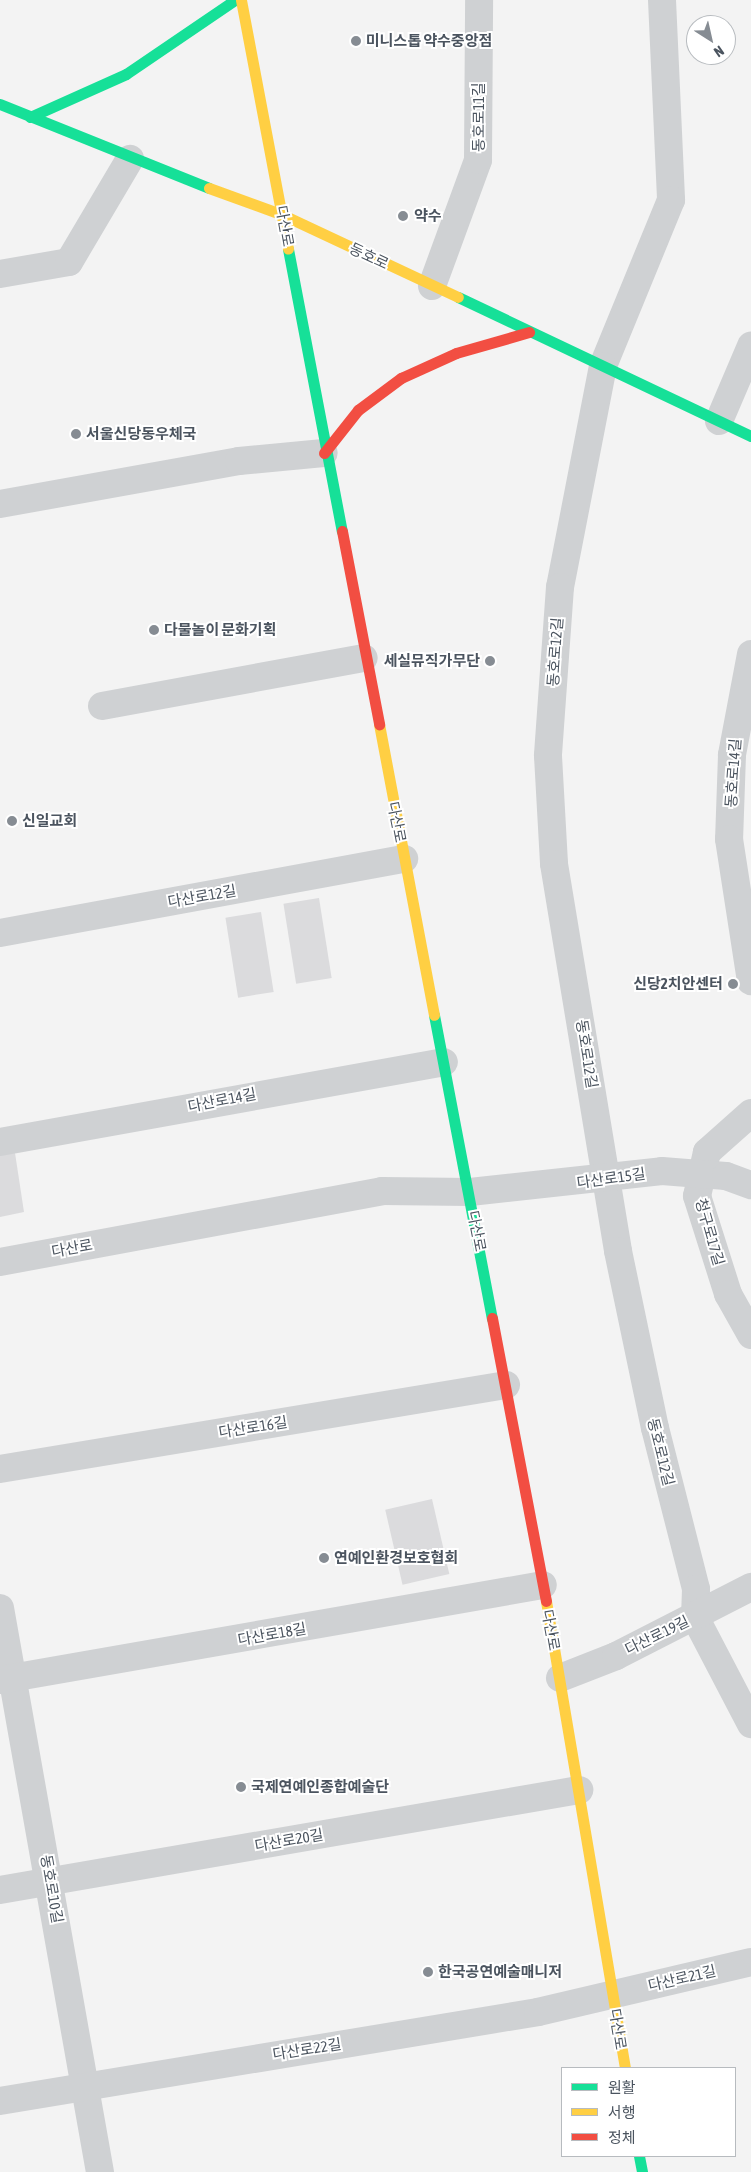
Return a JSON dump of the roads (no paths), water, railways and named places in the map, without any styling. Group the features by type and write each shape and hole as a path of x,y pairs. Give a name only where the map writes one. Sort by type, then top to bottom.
{"main road":[{"path":"30,116 126,74 235,0"},
{"name":"다산로","path":"241,0 283,215 324,452 470,1192 506,1385 560,1678 625,2067"},
{"name":"동호로","path":"0,104 130,159 283,215 751,436"},
{"path":"324,452 358,410 402,378 456,353 529,332"},
{"path":"639,2157 642,2172"}],"street":[{"name":"동호로11길","path":"432,286 478,160 479,0"},
{"path":"602,366 670,200 662,0"},
{"path":"0,274 69,262 130,159"},
{"path":"719,421 751,346"},
{"name":"동호로12길","path":"602,366 560,587 548,756 554,864 606,1179 655,1428 696,1590 695,1616 751,1724"},
{"path":"0,504 239,461 324,452"},
{"name":"동호로14길","path":"751,654 732,755 751,980"},
{"path":"102,706 364,658"},
{"name":"다산로12길","path":"0,933 404,859"},
{"name":"다산로14길","path":"0,1142 444,1062"},
{"name":"청구로17길","path":"751,1113 707,1152 697,1196 728,1294 751,1335"},
{"name":"다산로15길","path":"470,1192 606,1179 662,1171 702,1173 751,1185"},
{"name":"다산로","path":"0,1262 382,1191 470,1192"},
{"name":"다산로16길","path":"0,1469 506,1385"},
{"name":"다산로18길","path":"6,1679 543,1585"},
{"name":"다산로19길","path":"560,1678 695,1616 751,1586"},
{"name":"동호로10길","path":"0,1608 6,1679 50,1880 88,2083 100,2172"},
{"name":"다산로20길","path":"0,1890 579,1790"},
{"name":"다산로21길","path":"612,1993 751,1962"},
{"name":"다산로22길","path":"0,2100 88,2083 538,2012 612,1993"}],"place":[{"name":"미니스톱 약수중앙점","path":"356,41"},
{"name":"약수","path":"403,216"},
{"name":"서울신당동우체국","path":"76,434"},
{"name":"다물놀이 문화기획","path":"154,630"},
{"name":"세실뮤직가무단","path":"490,661"},
{"name":"신일교회","path":"12,821"},
{"name":"신당2치안센터","path":"733,984"},
{"name":"연예인환경보호협회","path":"324,1558"},
{"name":"국제연예인종합예술단","path":"241,1787"},
{"name":"한국공연예술매니저","path":"428,1972"}]}
